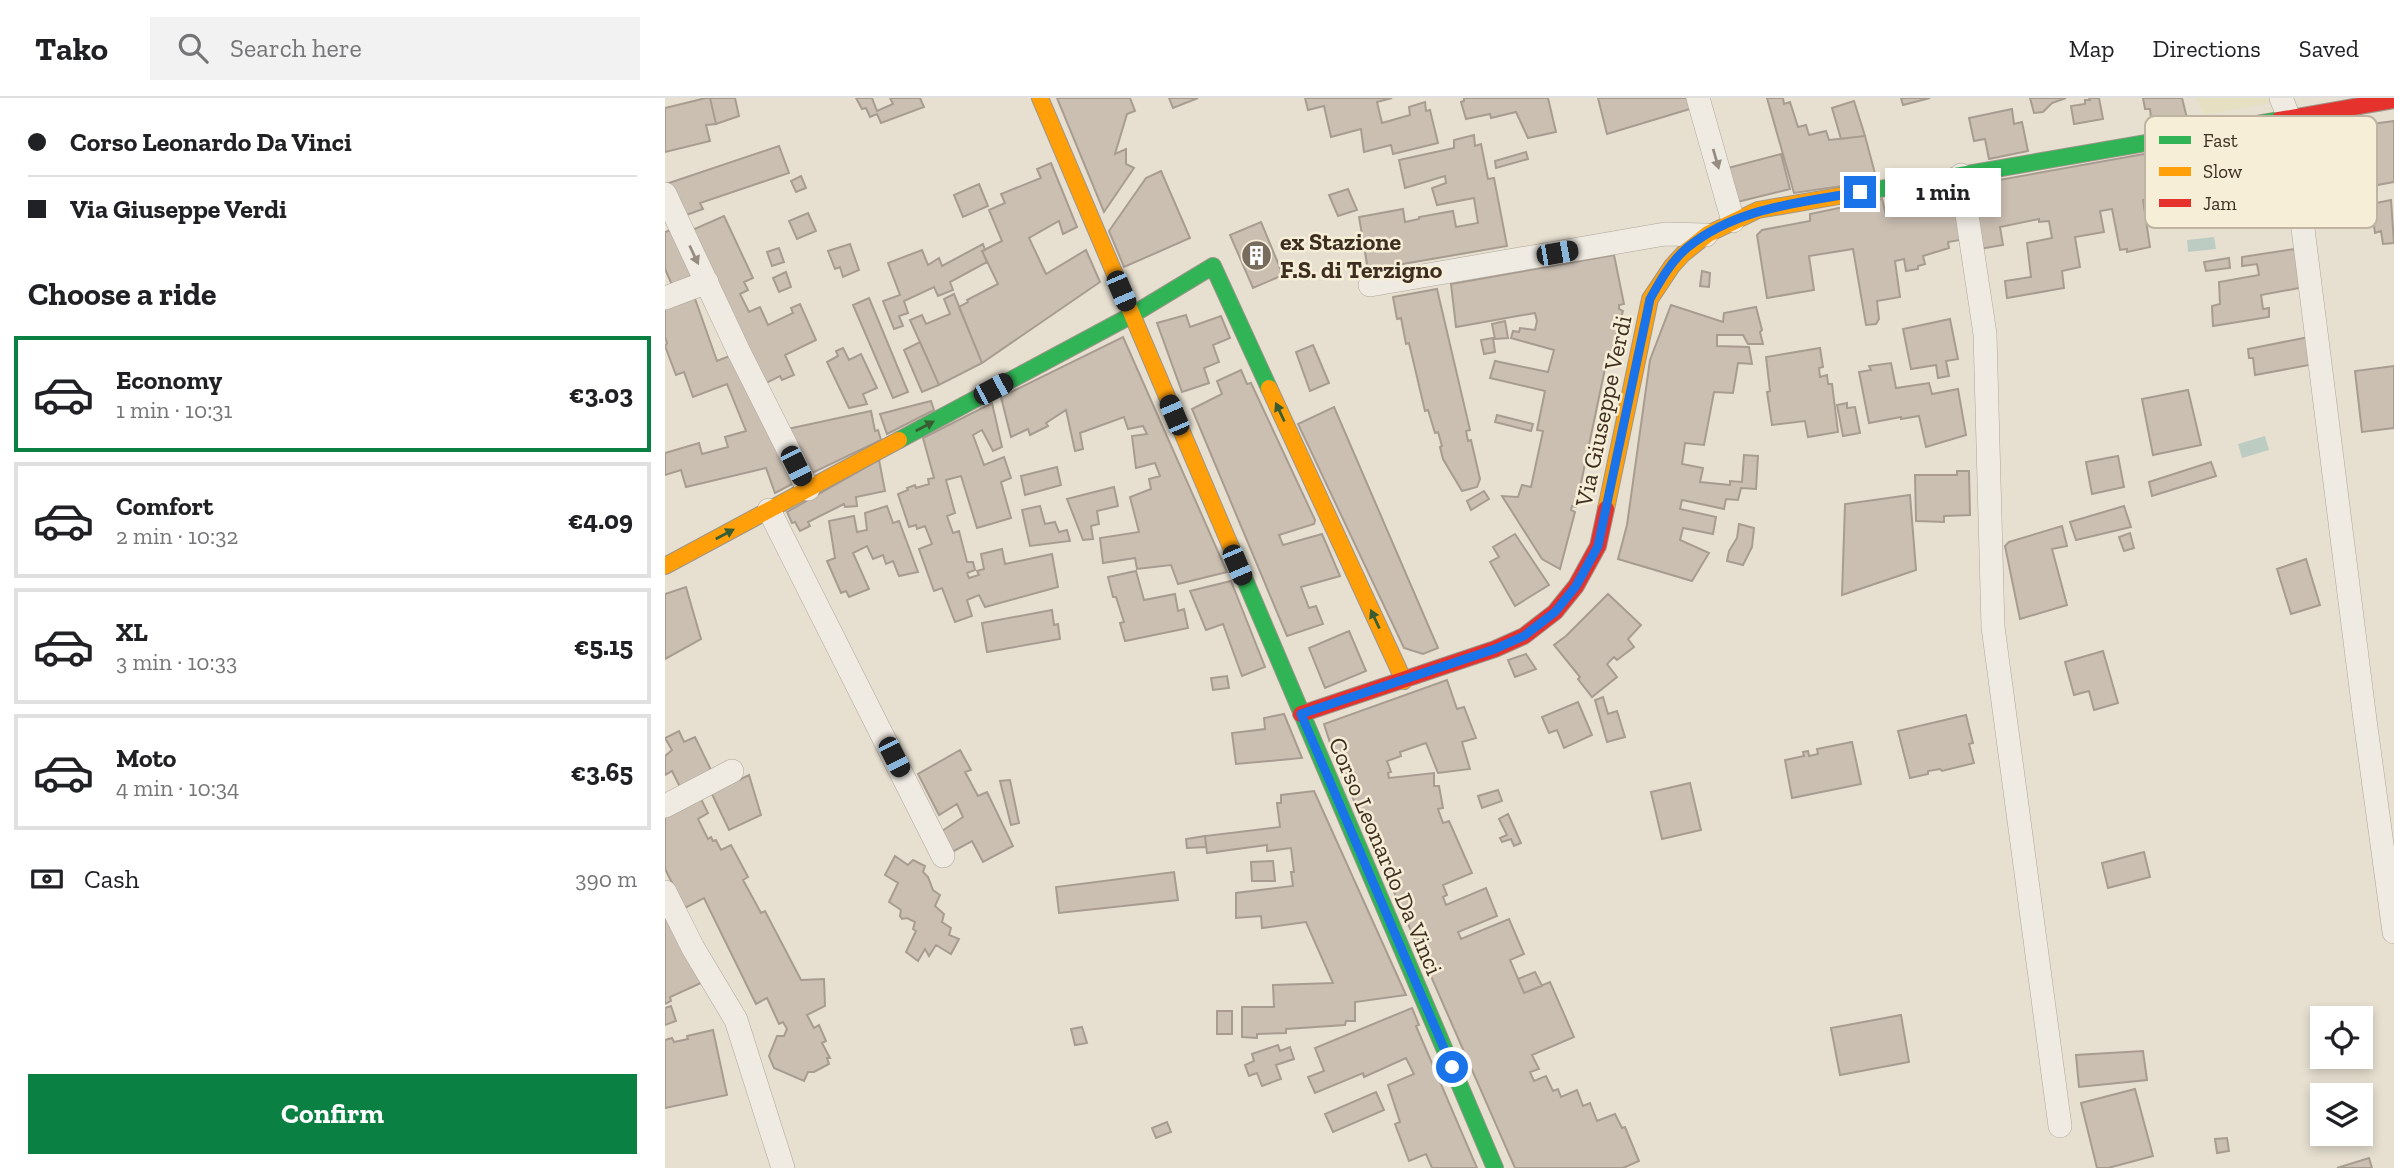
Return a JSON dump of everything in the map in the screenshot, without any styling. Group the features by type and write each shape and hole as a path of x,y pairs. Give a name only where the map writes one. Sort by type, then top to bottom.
{"street":[{"name":"Corso Leonardo Da Vinci","path":"1040,98 1495,1168"},
{"path":"1698,98 1733,221"},
{"name":"Via Giuseppe Verdi","path":"2246,116 2285,108 2394,100"},
{"name":"Via Giuseppe Verdi","path":"1301,714 1468,660 1524,636 1555,612 1576,586 1598,546 1650,299 1664,274 1686,248 1720,226 1758,210 1961,175 2145,137"},
{"path":"1961,175 1985,334 1993,627 2060,1126"},
{"path":"665,194 808,489"},
{"path":"2301,228 2394,932"},
{"path":"1370,285 1665,234 1706,235"},
{"path":"665,566 1132,315 1213,266 1404,681"},
{"path":"665,298 707,282"},
{"path":"769,510 943,856"},
{"path":"665,806 732,771"},
{"path":"665,892 693,948 736,1020 783,1168"}],"shaded area":[{"path":"2197,98 2272,98 2274,102 2204,115"},
{"path":"2214,237 2216,249 2188,252 2187,240"},
{"path":"2265,436 2269,450 2242,458 2238,444"}],"building":[{"path":"710,98 716,124 706,125 710,141 665,152 665,108"},
{"path":"710,98 735,98 739,116 716,124"},
{"path":"856,98 872,98 877,111 893,104 890,98 920,98 924,107 881,123 877,114 870,117 866,108 862,109"},
{"path":"1057,98 1130,98 1135,111 1127,114 1115,154 1126,149 1126,164 1134,168 1104,212"},
{"path":"1169,98 1198,98 1173,108"},
{"path":"1305,98 1392,98 1377,102 1382,123 1410,115 1409,107 1425,102 1426,111 1430,110 1438,143 1393,154 1391,145 1364,152 1361,129 1331,137 1324,106 1308,110"},
{"path":"1464,98 1548,98 1556,132 1528,138 1516,112 1491,118 1490,114 1466,119 1461,102"},
{"path":"1598,98 1690,98 1693,108 1607,134"},
{"path":"1767,98 1783,98 1784,104 1790,102 1798,127 1806,125 1809,135 1826,131 1829,140 1865,136 1877,181 1794,193"},
{"path":"1901,98 1930,98 1903,105"},
{"path":"2030,98 2066,98 2052,103 2043,112 2034,113"},
{"path":"2089,98 2099,98 2103,119 2074,124 2071,106 2085,104 2085,100 2090,100"},
{"path":"2143,98 2182,98 2186,116 2151,116 2150,109 2145,109"},
{"path":"1854,101 1865,136 1841,139 1832,108"},
{"path":"2012,109 2014,124 2022,122 2028,151 1989,159 1985,139 1974,141 1969,118"},
{"path":"2394,121 2394,182 2377,185 2377,123"},
{"path":"1474,135 1475,146 1481,144 1488,179 1494,178 1507,246 1368,270 1359,217 1403,209 1405,222 1453,211 1456,227 1478,223 1474,198 1437,205 1432,188 1446,183 1445,176 1405,188 1399,160 1454,148 1454,140"},
{"path":"779,146 789,173 700,203 703,209 681,217 666,184"},
{"path":"1526,152 1528,159 1496,168 1495,161"},
{"path":"1781,154 1790,189 1737,202 1728,168"},
{"path":"2145,154 2143,200 2145,228 2150,247 2127,252 2127,249 2120,250 2112,209 2100,211 2104,232 2075,237 2080,267 2062,271 2064,288 2007,298 2005,281 2031,277 2027,243 2052,238 2049,221 2039,222 2039,219 2000,227 2003,245 1979,249 1971,185"},
{"path":"1051,163 1077,227 1063,234 1059,221 1029,238 1046,274 1086,250 1100,282 982,363 959,307 998,284 982,251 1002,241 989,210 1005,203 1001,194 1041,178 1037,169"},
{"path":"1161,171 1190,238 1124,267 1109,231 1146,178"},
{"path":"801,176 806,188 796,192 791,181"},
{"path":"979,184 988,206 963,217 954,195"},
{"path":"1959,187 1966,239 1948,242 1949,248 1923,256 1925,264 1918,266 1918,269 1906,271 1904,259 1895,261 1900,297 1877,301 1879,319 1876,324 1866,325 1853,249 1809,256 1814,290 1767,298 1757,235 1762,230 1810,221 1810,214 1882,199 1886,215 1916,207 1917,210 1925,210 1923,194"},
{"path":"1348,189 1357,210 1338,216 1329,195"},
{"path":"2391,200 2394,243 2383,244 2381,231 2375,233 2377,203"},
{"path":"808,213 816,231 797,239 789,221"},
{"path":"724,216 753,278 744,282 748,290 740,294 749,312 760,307 768,325 793,313 791,308 800,304 816,340 785,355 794,375 782,380 780,376 762,385 690,231"},
{"name":"ex Stazione F.S. di Terzigno","path":"1261,222 1283,275 1253,288 1230,235"},
{"path":"674,229 696,274 672,285 665,269 665,232"},
{"path":"850,244 859,270 843,277 840,267 835,269 828,251"},
{"path":"983,244 985,250 982,251 987,262 950,282 953,290 938,296 934,287 904,301 908,313 899,316 903,326 894,329 883,301 900,295 888,263 922,250 928,265 939,258 942,266"},
{"path":"779,248 784,262 772,266 767,252"},
{"path":"2294,249 2305,287 2261,295 2263,309 2269,308 2269,317 2213,326 2212,306 2220,304 2219,282 2259,275 2257,264 2242,266 2242,257"},
{"path":"1614,255 1624,304 1619,305 1619,309 1623,311 1609,360 1607,359 1576,507 1572,506 1571,510 1575,512 1560,569 1542,559 1502,496 1518,497 1522,485 1531,487 1543,431 1537,430 1545,391 1490,378 1495,361 1548,372 1554,350 1511,338 1513,331 1519,332 1520,328 1535,330 1535,313 1456,327 1451,284"},
{"path":"2229,258 2230,268 2206,271 2204,262"},
{"path":"1702,271 1710,273 1709,287 1700,286"},
{"path":"786,272 791,287 779,292 773,278"},
{"path":"1437,289 1470,430 1466,431 1468,441 1471,440 1480,479 1477,487 1462,491 1443,459 1438,432 1435,433 1428,410 1425,411 1409,343 1406,344 1401,318 1397,319 1393,297"},
{"path":"693,293 717,361 732,355 796,482 775,493 766,468 686,487 681,470 665,475 665,453 699,443 702,454 728,447 725,437 746,431 727,384 693,397 684,372 676,375 665,346 665,305"},
{"path":"954,294 982,363 939,385 910,320 922,315 926,324 950,314 944,299"},
{"path":"869,298 908,392 893,398 853,305"},
{"path":"1671,305 1723,322 1724,313 1756,307 1762,330 1760,332 1763,344 1748,344 1743,335 1717,335 1717,346 1749,347 1752,364 1738,363 1733,393 1714,392 1704,445 1685,443 1682,464 1703,468 1700,482 1730,485 1730,481 1742,482 1744,455 1758,456 1756,489 1741,488 1738,500 1726,499 1724,509 1682,500 1680,509 1716,517 1713,534 1683,528 1680,540 1709,553 1692,581 1618,559 1627,525 1650,360"},
{"path":"1186,315 1190,327 1221,316 1230,338 1213,345 1219,362 1204,368 1209,383 1182,392 1157,323"},
{"path":"1950,319 1958,359 1946,361 1949,376 1938,378 1936,365 1911,369 1903,329"},
{"path":"1505,321 1508,338 1495,339 1492,324"},
{"path":"1123,337 1227,572 1178,584 1171,565 1137,569 1135,558 1103,563 1100,538 1139,532 1130,497 1151,489 1149,479 1160,476 1155,463 1136,468 1132,436 1147,434 1143,426 1128,429 1124,417 1080,433 1083,449 1075,451 1066,410 1046,423 1048,426 1030,435 1028,429 1011,437 1001,397"},
{"path":"2309,337 2309,365 2255,375 2253,358 2249,358 2248,349"},
{"path":"1493,338 1495,352 1484,354 1481,340"},
{"path":"920,342 939,385 922,392 904,350"},
{"path":"1313,345 1329,383 1310,391 1296,352"},
{"path":"843,348 849,360 861,354 877,388 863,394 867,404 849,408 827,362 838,356 836,351"},
{"path":"1820,348 1823,367 1819,368 1820,377 1827,375 1828,384 1832,384 1838,432 1808,437 1805,421 1772,425 1766,357"},
{"path":"1891,363 1896,388 1929,383 1932,394 1958,389 1966,435 1926,447 1919,416 1869,423 1859,372 1871,370 1869,366"},
{"path":"2394,366 2394,428 2362,432 2355,371"},
{"path":"1241,370 1247,384 1251,383 1315,520 1314,524 1279,535 1283,545 1322,534 1340,576 1301,587 1309,608 1316,606 1323,624 1287,636 1192,409 1222,394 1217,381"},
{"path":"2188,390 2201,445 2153,455 2142,399"},
{"path":"931,401 934,410 887,434 880,414"},
{"path":"992,403 1002,447 993,451 982,430 973,435 984,465 1004,457 1011,478 1001,482 1011,518 977,528 961,476 946,480 955,513 947,516 953,533 959,531 967,562 973,562 975,570 967,573 969,578 979,575 977,571 984,569 981,554 1002,549 1005,564 1052,554 1058,587 985,607 979,595 967,600 972,616 955,622 942,588 934,591 919,549 932,544 925,526 917,529 916,525 909,527 898,494 915,485 916,488 929,484 928,479 934,478 923,438"},
{"path":"1847,403 1847,408 1855,407 1860,433 1843,436 1837,405"},
{"path":"1334,407 1438,648 1423,654 1404,648 1298,424"},
{"path":"871,411 875,431 878,430 881,440 808,475 783,430"},
{"path":"1497,415 1533,424 1531,431 1495,422"},
{"path":"2118,456 2124,487 2092,494 2086,462"},
{"path":"879,460 885,491 856,497 857,506 845,507 844,504 808,522 810,526 800,531 795,522 792,523 787,512"},
{"path":"2211,462 2216,476 2152,496 2149,482"},
{"path":"1057,467 1061,485 1025,495 1021,476"},
{"path":"1957,471 1969,471 1970,515 1944,516 1944,522 1916,521 1915,475 1957,475"},
{"path":"1114,487 1118,506 1097,511 1099,524 1091,526 1093,539 1083,540 1067,499"},
{"path":"1484,491 1489,499 1471,510 1467,501"},
{"path":"1910,495 1916,570 1842,595 1845,504"},
{"path":"887,506 893,523 899,521 918,572 899,576 893,561 886,564 883,555 873,559 867,546 853,553 869,589 849,597 846,591 841,593 827,561 835,558 829,521 854,516 857,532 867,530 865,513"},
{"path":"1040,506 1045,524 1055,522 1059,532 1067,530 1070,541 1030,546 1022,510"},
{"path":"2124,506 2131,527 2076,540 2070,522"},
{"path":"1739,524 1754,528 1752,547 1743,565 1727,561 1729,551 1737,538"},
{"path":"2062,526 2067,546 2052,549 2067,605 2020,619 2005,546 2009,542"},
{"path":"2130,533 2134,548 2124,551 2119,537"},
{"path":"1515,534 1549,585 1515,606 1490,562 1499,557 1493,547"},
{"path":"2306,559 2320,605 2291,614 2277,569"},
{"path":"1136,571 1144,600 1175,594 1178,611 1184,609 1188,628 1125,641 1120,623 1124,622 1108,577"},
{"path":"1231,581 1265,667 1242,676 1223,624 1206,630 1190,591"},
{"path":"686,587 701,639 665,659 665,594"},
{"path":"1608,594 1641,625 1628,639 1634,647 1617,660 1614,657 1607,664 1617,677 1592,697 1578,679 1580,677 1554,645"},
{"path":"1052,610 1060,639 987,652 982,623"},
{"path":"1349,631 1366,671 1325,688 1309,648"},
{"path":"2103,651 2118,703 2094,710 2089,691 2074,695 2065,662"},
{"path":"1526,654 1536,669 1515,677 1508,660"},
{"path":"1227,676 1229,688 1213,690 1211,678"},
{"path":"1447,680 1457,709 1464,707 1476,738 1462,742 1470,769 1438,773 1426,743 1400,752 1401,756 1387,761 1391,772 1388,773 1389,778 1434,773 1434,786 1439,786 1443,808 1438,809 1443,823 1449,821 1472,873 1443,885 1447,895 1443,897 1446,905 1486,888 1497,916 1458,932 1461,939 1509,919 1524,954 1510,960 1524,993 1550,982 1574,1037 1532,1055 1539,1069 1530,1072 1534,1081 1546,1076 1553,1091 1558,1089 1561,1097 1577,1090 1583,1106 1590,1103 1597,1121 1615,1114 1622,1128 1625,1127 1639,1161 1623,1168 1515,1168 1334,755 1324,724"},
{"path":"1603,697 1608,714 1617,711 1625,737 1607,742 1595,700"},
{"path":"1578,702 1592,735 1564,748 1557,730 1549,733 1542,717"},
{"path":"1284,714 1302,758 1236,764 1232,733 1265,729 1264,718"},
{"path":"1966,715 1973,743 1969,744 1974,763 1942,771 1928,771 1928,774 1910,778 1898,731"},
{"path":"679,731 684,742 695,737 712,772 680,787 672,771 665,775 665,756 672,750 665,738"},
{"path":"1852,742 1861,784 1792,798 1785,760 1804,756 1803,752 1808,751 1809,756 1818,754 1817,749"},
{"path":"960,750 971,770 965,772 978,796 987,792 1013,846 983,862 972,841 952,852 942,831 963,817 957,804 939,815 918,774"},
{"path":"737,775 739,780 749,775 761,815 729,830 710,790"},
{"path":"1010,780 1019,823 1011,825 1000,781"},
{"path":"1690,783 1701,830 1662,839 1651,792"},
{"path":"1498,790 1502,801 1482,808 1478,796"},
{"path":"1314,791 1406,995 1355,1002 1355,1021 1346,1021 1345,1025 1286,1029 1286,1033 1257,1034 1257,1038 1242,1037 1242,1007 1274,1007 1273,985 1333,983 1306,922 1262,928 1261,916 1236,918 1236,893 1293,886 1291,848 1267,851 1267,845 1207,853 1205,836 1280,827 1277,803 1281,803 1281,795"},
{"path":"699,795 708,813 698,819 708,839 711,837 713,841 716,840 721,850 731,845 748,877 743,880 761,913 765,911 801,980 824,979 825,1006 807,1015 814,1028 819,1025 826,1041 822,1043 830,1058 827,1058 829,1064 814,1072 808,1072 804,1081 774,1068 769,1056 777,1036 784,1036 787,1029 783,1022 779,1024 767,998 756,1004 704,898 685,908 665,869 665,812"},
{"path":"1508,814 1521,843 1514,846 1511,839 1502,842 1500,838 1507,835 1499,819"},
{"path":"1205,836 1206,847 1187,848 1186,839"},
{"path":"2144,852 2150,877 2108,888 2102,863"},
{"path":"895,856 908,865 913,860 925,866 923,872 933,890 940,895 935,906 944,914 942,922 951,928 949,935 959,939 951,954 936,945 929,956 925,949 918,961 906,952 916,931 913,929 915,922 902,919 901,910 889,902 898,883 885,875"},
{"path":"1273,861 1275,881 1252,881 1251,862"},
{"path":"1174,872 1178,900 1059,913 1056,887"},
{"path":"665,915 701,983 670,997 671,1001 665,1004"},
{"path":"1535,972 1542,986 1524,993 1518,979"},
{"path":"671,1006 676,1021 665,1025 665,1008"},
{"path":"1412,1008 1419,1025 1416,1026 1477,1168 1432,1168 1426,1154 1409,1161 1395,1124 1400,1122 1388,1085 1414,1074 1406,1058 1364,1077 1363,1073 1315,1093 1308,1077 1324,1071 1315,1048"},
{"path":"1217,1011 1232,1011 1232,1034 1217,1034"},
{"path":"1901,1015 1909,1062 1840,1075 1831,1028"},
{"path":"1082,1027 1087,1043 1075,1045 1071,1029"},
{"path":"713,1030 727,1095 665,1108 665,1040 672,1038 674,1042"},
{"path":"1278,1045 1280,1051 1290,1047 1294,1059 1276,1065 1281,1079 1262,1086 1257,1073 1249,1076 1245,1065 1254,1061 1252,1054"},
{"path":"2143,1051 2147,1080 2079,1087 2076,1055"},
{"path":"2135,1089 2153,1156 2108,1168 2097,1168 2081,1103"},
{"path":"1376,1092 1384,1110 1333,1132 1325,1114"},
{"path":"1167,1122 1171,1132 1156,1138 1152,1128"},
{"path":"2227,1138 2229,1151 2217,1153 2215,1139"},
{"path":"2369,1158 2372,1168 2337,1168"}],"traffic: fast":[{"path":"1839,196 2145,143"},
{"path":"899,440 1132,315 1213,266 1269,388"},
{"path":"1242,573 1495,1168"}],"traffic: slow":[{"path":"1040,98 1242,573"},
{"path":"1606,509 1650,299 1672,266 1708,234 1758,210 1839,196"},
{"path":"1269,388 1404,681"},
{"path":"665,566 899,440"}],"traffic: jam":[{"path":"2302,116 2394,100"},
{"path":"1301,714 1495,649 1524,636 1555,612 1576,586 1598,546 1606,509"}],"place":[{"name":"ex Stazione F.S. di Terzigno","path":"1257,255"}],"route":[{"path":"1452,1067 1301,714 1468,660 1524,636 1555,612 1576,586 1598,546 1650,299 1664,274 1686,248 1720,226 1758,210 1860,192"}]}
